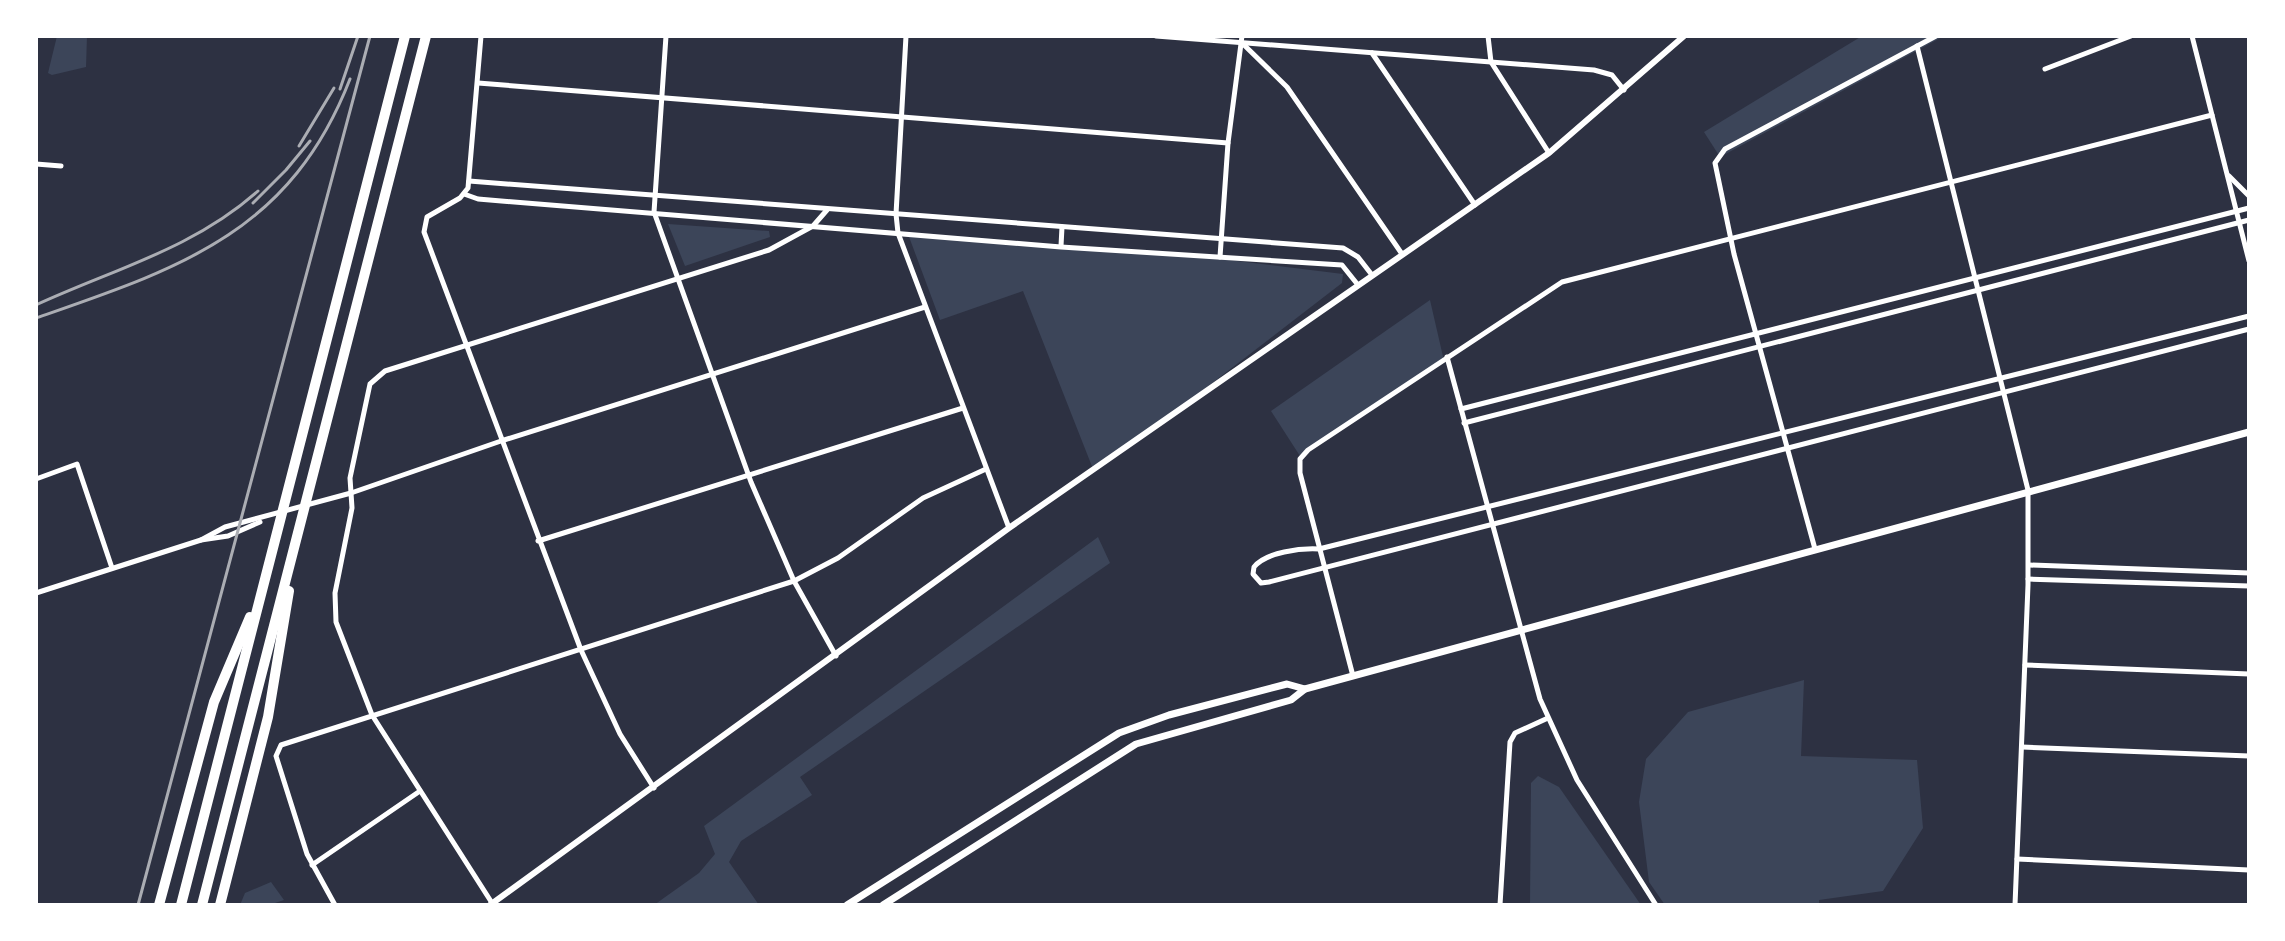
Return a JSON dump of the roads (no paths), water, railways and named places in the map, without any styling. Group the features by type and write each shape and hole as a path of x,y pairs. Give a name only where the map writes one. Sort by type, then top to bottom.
{"highway":[{"path":"181,905 405,36"},
{"path":"202,905 426,36"},
{"path":"220,905 268,717 301,522"},
{"path":"159,905 214,702 264,582"}],"main road":[{"path":"883,905 1109,760 1153,737 1291,700 1305,689 2249,432"},
{"path":"847,905 1099,743 1139,724 1287,684 1305,689"},
{"path":"1099,743 1109,760"},
{"path":"958,834 968,850"}],"street":[{"path":"481,36 469,181 464,194 429,216 423,229 581,650 620,734 654,788"},
{"path":"666,36 654,212 748,474 794,581 836,656"},
{"path":"906,36 900,115 898,233 1009,528"},
{"path":"1156,36 1242,39 1594,70 1612,75 1624,90"},
{"path":"1488,36 1491,62 1549,153"},
{"path":"827,210 813,226 769,250 466,345 374,378 357,443 352,505 336,587 335,617 372,715 492,904 1009,528 1549,153 1684,36"},
{"path":"1815,549 1730,238 1715,175 1716,160 1725,149 1936,36"},
{"path":"2045,69 2131,36"},
{"path":"2192,36 2249,261"},
{"path":"1220,257 1228,143 1242,39"},
{"path":"1242,39 1287,87 1402,254"},
{"path":"1917,46 2028,490 2029,565 2015,905"},
{"path":"1371,52 1475,205"},
{"path":"478,83 1228,143"},
{"path":"1353,676 1323,567 1300,460 1308,450 1447,357 1562,282 2212,115"},
{"path":"36,164 61,166"},
{"path":"2227,172 2238,189 2249,196"},
{"path":"469,181 1343,248 1358,257 1372,275"},
{"path":"464,194 478,199 1061,247 1342,265 1358,285"},
{"path":"1461,409 2249,208"},
{"path":"1464,423 2249,220"},
{"path":"1061,247 1062,227"},
{"path":"36,593 201,540 242,531 266,519 501,441 925,307"},
{"path":"2249,316 1319,549 1304,549 1262,559 1254,567 1253,574 1265,583 2249,329"},
{"path":"1447,357 1519,632 1548,718 1581,788 1656,905"},
{"path":"538,541 963,408"},
{"path":"36,479 77,464 112,568"},
{"path":"335,905 312,865 276,751 288,742 794,581 838,558 923,498 986,469"},
{"path":"2029,565 2249,573"},
{"path":"2028,579 2249,586"},
{"path":"2025,665 2249,674"},
{"path":"1500,905 1510,742 1515,733 1548,718"},
{"path":"2022,747 2249,756"},
{"path":"312,865 421,791"},
{"path":"2017,859 2249,870"}],"railway":[{"path":"340,89 358,36"},
{"path":"138,905 370,36"},
{"path":"36,318 137,281 183,261 224,238 262,209 296,174 325,131 350,79"},
{"path":"299,146 334,88"},
{"path":"253,203 310,141"},
{"path":"36,305 180,243 233,211 258,191"}]}
